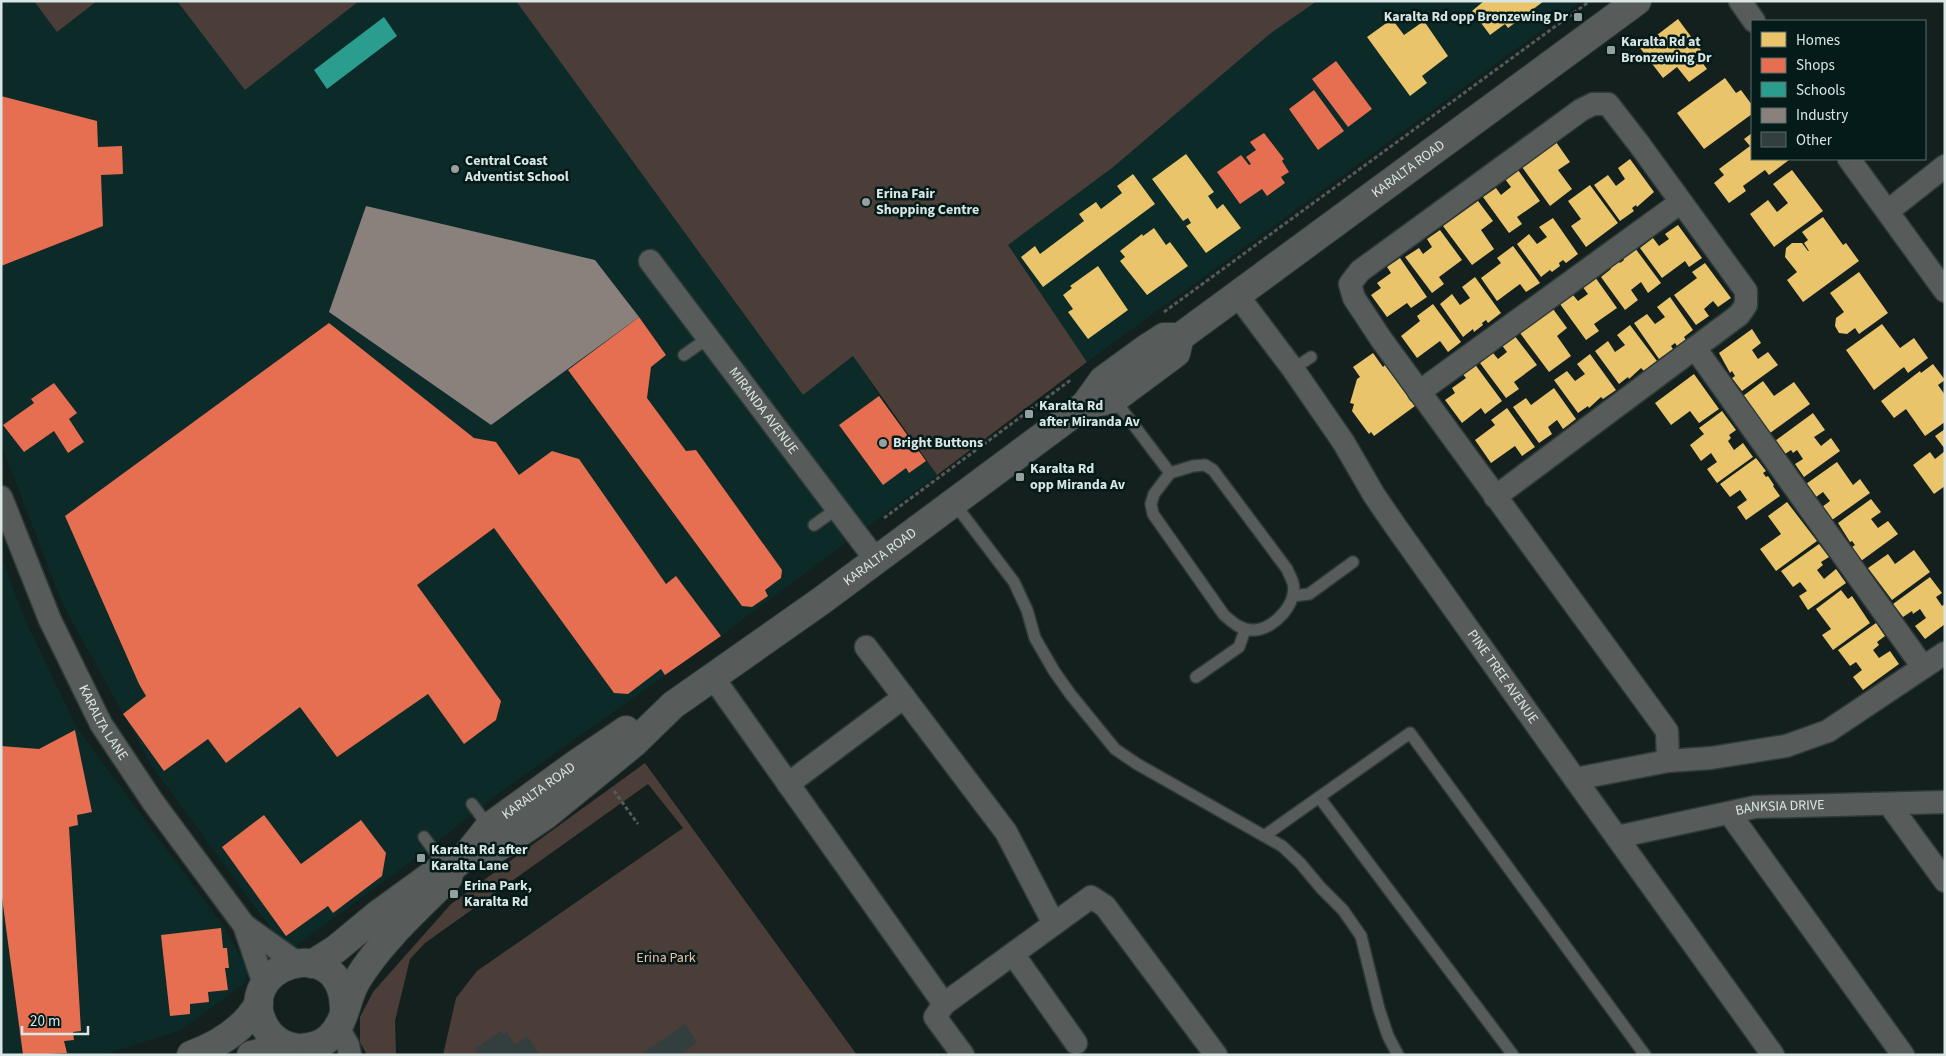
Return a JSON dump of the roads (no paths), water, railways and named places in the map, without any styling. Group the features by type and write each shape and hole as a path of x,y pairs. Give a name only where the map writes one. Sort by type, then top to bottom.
{"street":[{"name":"KARALTA ROAD","path":"452,865 497,848 546,815 634,743 673,705 876,560 1086,405 1103,380 1164,338 1180,337 1238,296 1637,1"},
{"path":"1740,1 1753,20"},
{"path":"1495,497 1739,315 1746,305 1746,291 1608,104 1594,104 1581,110 1360,271 1350,284 1354,298 1359,306 1419,392 1495,497 1667,731 1668,761"},
{"path":"1850,160 1945,290"},
{"path":"1888,211 1945,166"},
{"path":"1419,392 1681,202"},
{"name":"MIRANDA AVENUE","path":"650,261 876,560"},
{"name":"PINE TREE AVENUE","path":"1238,296 1302,363 1344,444 1374,495 1574,780 1773,1055"},
{"name":"KARALTA ROAD","path":"1086,405 1114,399 1176,353 1180,337"},
{"path":"1695,348 1923,668"},
{"name":"KARALTA LANE","path":"1,497 50,620 101,724 153,802 244,925 305,963"},
{"path":"866,647 1006,832 1054,924"},
{"path":"1574,780 1668,761 1711,758 1786,746 1828,731 1945,653"},
{"path":"712,676 944,1004"},
{"path":"788,784 904,697"},
{"name":"KARALTA ROAD","path":"190,1055 222,1041 234,1033 255,1010 262,994 278,970 305,963 336,949 376,915 452,865 489,828 592,753 624,731 673,705"},
{"name":"BANKSIA DRIVE","path":"1617,837 1730,814 1755,807 1945,802"},
{"path":"1890,804 1945,881"},
{"path":"1730,814 1903,1055"},
{"name":"KARALTA ROAD","path":"251,1055 301,1050 317,1045 329,1038 341,1019 358,979 380,948 448,878 452,865"},
{"path":"963,1055 936,1017 944,1004 1091,897 1105,906 1216,1055"},
{"name":"KARALTA LANE","path":"244,925 262,994"},
{"path":"1013,954 1076,1043"},
{"path":"305,963 324,968 334,976 340,987 344,999 341,1019 350,1055"},
{"path":"262,994 259,1014 269,1034 278,1041 301,1050"}],"lane":[{"path":"684,355 708,338"},
{"path":"1114,399 1170,473"},
{"path":"1205,465 1212,470 1287,569 1293,584 1293,596 1289,606 1266,627 1245,630 1234,624 1224,615 1153,514 1151,504 1154,494 1170,473 1193,466 1205,465"},
{"path":"954,503 1014,582 1027,610 1035,638 1054,670 1071,695 1115,749 1137,764 1224,811 1282,846 1343,910 1360,936 1379,1009 1388,1036 1398,1055"},
{"path":"814,525 838,508"},
{"path":"1293,596 1309,594 1353,562"},
{"path":"1196,677 1238,647 1245,630"},
{"path":"1264,836 1410,733 1645,1055"},
{"path":"1320,797 1514,1055"},
{"path":"472,804 489,828"},
{"path":"424,837 437,855 452,865"}],"place":[{"name":"Karalta Rd opp Bronzewing Dr","path":"1578,17"},
{"name":"Karalta Rd at Bronzewing Dr","path":"1611,50"},
{"name":"Central Coast Adventist School","path":"455,169"},
{"name":"Erina Fair Shopping Centre","path":"866,202"},
{"name":"Karalta Rd after Miranda Av","path":"1029,414"},
{"name":"Bright Buttons","path":"883,443"},
{"name":"Karalta Rd opp Miranda Av","path":"1020,477"},
{"name":"Karalta Rd after Karalta Lane","path":"421,858"},
{"name":"Erina Park, Karalta Rd","path":"454,894"}],"park label":[{"name":"Erina Park","path":"666,958"}]}
